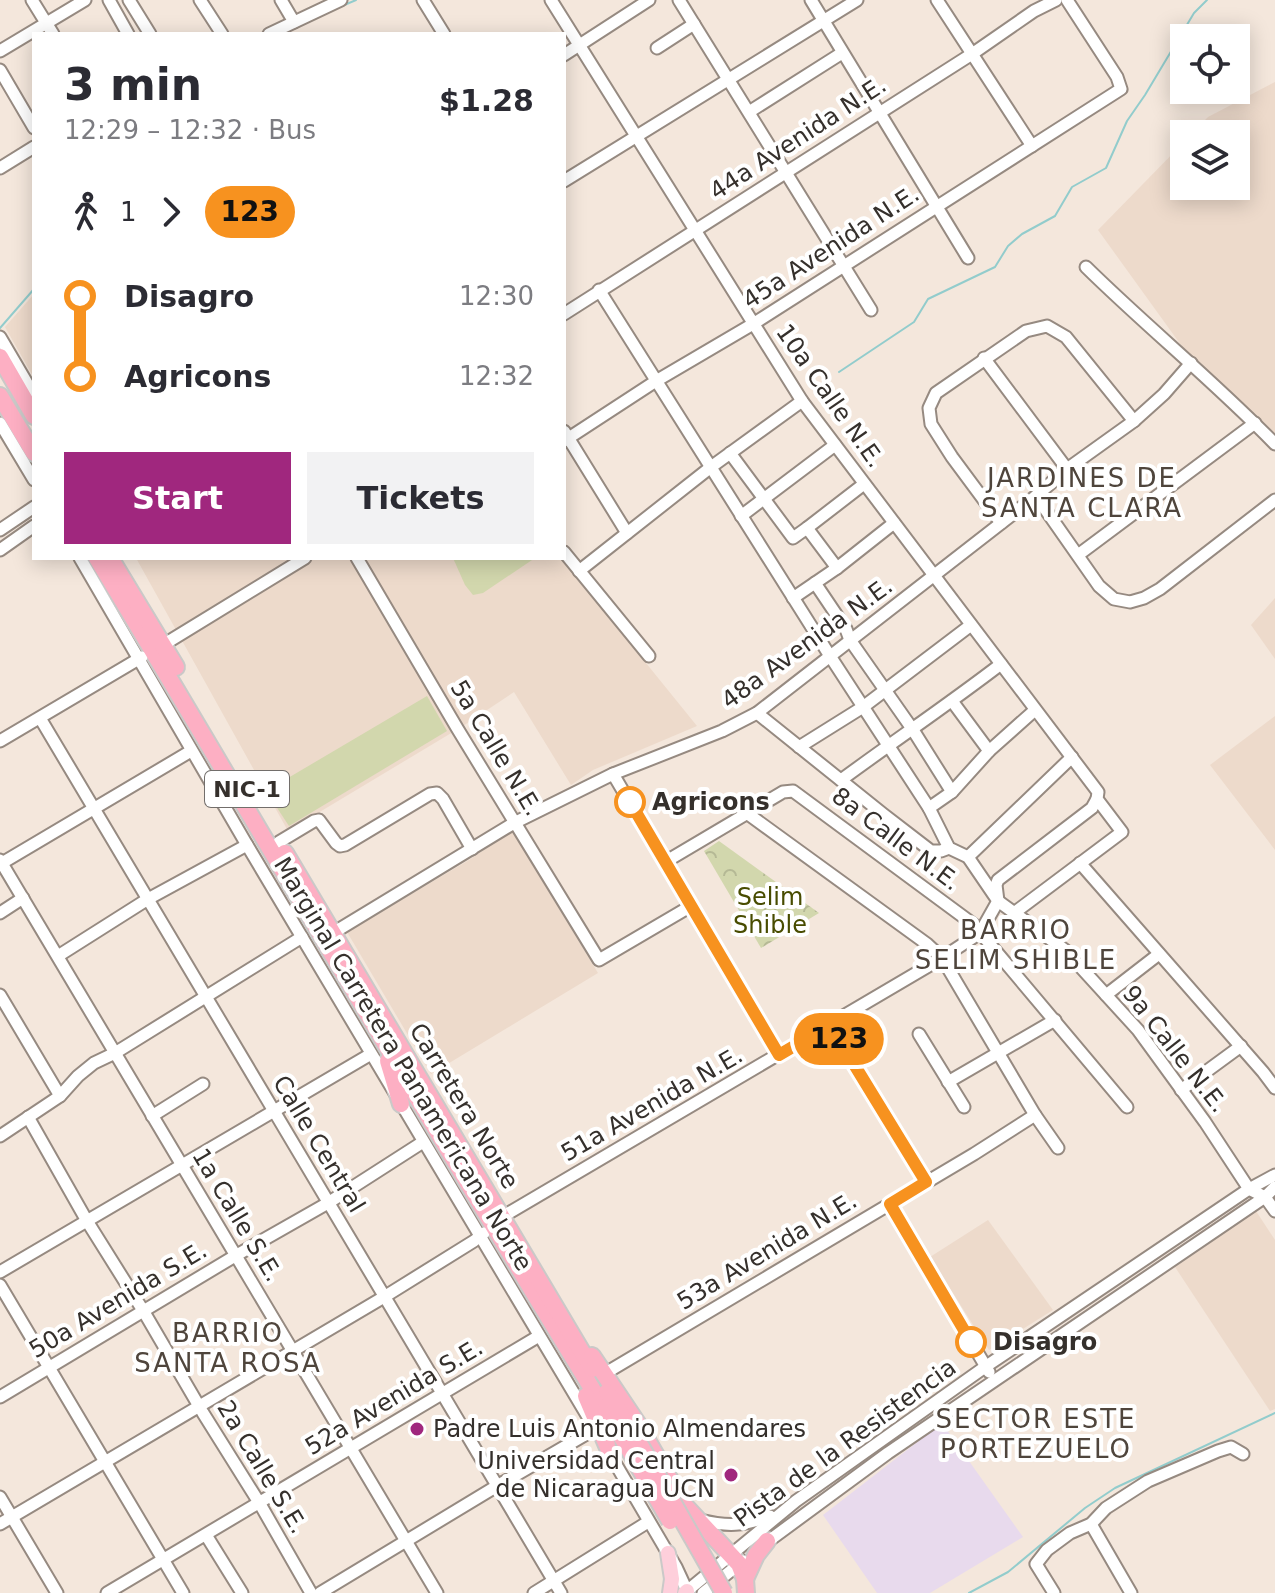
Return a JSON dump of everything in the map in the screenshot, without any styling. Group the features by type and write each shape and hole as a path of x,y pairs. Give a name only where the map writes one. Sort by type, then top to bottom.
{"highway":[{"path":"2,360 32,412"},
{"path":"0,396 32,450"},
{"name":"NIC-1","path":"98,560 151,652"},
{"name":"NIC-1","path":"111,560 151,652"},
{"name":"Carretera Norte","path":"151,652 279,842 382,1040 498,1222 542,1284 711,1593"},
{"name":"Carretera Norte","path":"151,652 328,936 498,1222 565,1346 627,1435 724,1593"},
{"path":"382,1040 401,1104"},
{"path":"542,1284 637,1423 685,1506 700,1520 740,1573 767,1541"},
{"path":"565,1346 612,1457"}],"main road":[{"path":"668,1553 672,1579 670,1593"}],"street":[{"path":"32,0 50,29 85,0"},
{"path":"109,0 127,32"},
{"path":"129,0 149,32"},
{"path":"200,0 221,32"},
{"path":"281,0 294,22"},
{"path":"273,32 341,0"},
{"name":"10a Calle N.E.","path":"551,0 802,401 1098,792 1097,799 1122,832 1080,863"},
{"path":"566,54 649,0"},
{"path":"679,0 871,310"},
{"path":"811,0 968,258"},
{"path":"566,180 857,0"},
{"path":"937,0 1032,146"},
{"name":"44a Avenida N.E.","path":"566,313 972,54 1034,11 1056,0"},
{"name":"45a Avenida N.E.","path":"566,436 753,324 1121,89 1117,77 1067,0"},
{"path":"428,2 443,32"},
{"path":"657,48 694,24"},
{"path":"0,51 32,37"},
{"path":"749,112 842,53"},
{"path":"0,70 32,125"},
{"path":"0,168 32,148"},
{"path":"1086,267 1275,444"},
{"path":"599,290 929,808 949,848 968,857 1072,757"},
{"path":"1001,523 931,424 929,408 936,393 1026,331 1047,326 1066,337 1134,421"},
{"path":"0,337 32,392"},
{"path":"984,358 1067,469"},
{"name":"48a Avenida N.E.","path":"328,936 514,823 613,774 722,731 757,713 1067,469 1134,421 1164,394 1191,363"},
{"path":"579,571 711,467 802,401"},
{"path":"0,423 32,477"},
{"path":"1078,555 1255,423"},
{"path":"566,436 627,533"},
{"path":"741,516 835,445"},
{"path":"730,453 793,538 864,484"},
{"path":"1036,496 1099,586 1114,599 1130,602 1160,589 1275,500"},
{"path":"0,530 32,508"},
{"path":"793,598 894,523"},
{"path":"0,550 32,527"},
{"path":"807,528 837,568"},
{"path":"566,555 649,656"},
{"name":"Marginal Carretera Panamericana Norte","path":"82,560 151,652 191,751 612,1457 668,1553 686,1592"},
{"path":"0,741 302,560"},
{"name":"5a Calle N.E.","path":"358,560 599,960 691,906"},
{"path":"815,583 952,792"},
{"path":"799,747 863,707 971,625"},
{"path":"841,780 1001,664"},
{"path":"952,701 989,751"},
{"path":"929,808 952,792 989,751 1035,710"},
{"path":"757,713 931,851 949,848"},
{"name":"Calle Central","path":"40,718 561,1593"},
{"path":"1,861 191,751"},
{"path":"613,774 779,1055"},
{"name":"8a Calle N.E.","path":"748,814 783,792 793,791 973,924 1127,1107"},
{"path":"279,842 319,820 336,843 345,845 430,794 437,793 472,849"},
{"name":"51a Avenida N.E.","path":"0,1524 384,1297 498,1222 980,933 998,901 998,880 1092,808 1097,799"},
{"path":"665,862 748,814 927,944 942,958 1035,1115 1058,1148"},
{"path":"58,956 148,899 247,845"},
{"name":"9a Calle N.E.","path":"968,857 998,901 1065,950 1138,1030 1249,1189"},
{"name":"1a Calle S.E.","path":"1,861 437,1593"},
{"path":"1014,913 1080,863 1275,1088"},
{"path":"0,913 23,898"},
{"path":"1,1132 60,1096 94,1063 302,937"},
{"path":"1106,995 1159,954"},
{"path":"0,995 60,1096"},
{"path":"948,1082 1055,1020"},
{"path":"830,1025 926,1182"},
{"path":"919,1034 964,1107"},
{"path":"1181,1090 1241,1046"},
{"path":"0,1272 371,1054"},
{"path":"152,1116 203,1084"},
{"name":"53a Avenida N.E.","path":"604,1374 1035,1115"},
{"name":"2a Calle S.E.","path":"28,1117 87,1221 311,1593"},
{"name":"50a Avenida S.E.","path":"0,1397 328,1203 423,1142"},
{"name":"Pista de la Resistencia","path":"703,1593 740,1573 779,1514 985,1367 1249,1189 1275,1175"},
{"name":"Pista de la Resistencia","path":"767,1541 867,1468 1265,1197 1275,1187"},
{"path":"1249,1189 1265,1197 1275,1211"},
{"path":"890,1204 995,1380"},
{"path":"0,1285 183,1593"},
{"name":"52a Avenida S.E.","path":"107,1593 539,1336"},
{"path":"320,1593 595,1429"},
{"path":"1054,1593 1036,1564 1047,1550 1070,1533 1091,1524 1106,1508 1148,1481 1231,1447 1243,1454"},
{"path":"0,1497 57,1593"},
{"path":"700,1520 731,1526 779,1514"},
{"path":"534,1593 648,1522"},
{"path":"1091,1524 1131,1593"},
{"path":"206,1535 242,1593"},
{"name":"Pista de la Resistencia","path":"686,1592 740,1573"}],"shaded area":[{"path":"1275,82 1275,450 1186,352 1098,230 1170,156 1170,200 1250,200 1250,120 1205,120 1233,104 1250,104 1250,95"},
{"path":"32,296 32,374 5,327"},
{"path":"137,560 563,560 697,726 593,770 571,785 514,692 288,831"},
{"path":"1275,598 1275,659 1251,625"},
{"path":"1275,716 1275,850 1210,765"},
{"path":"512,831 598,973 431,1074 347,932"},
{"path":"1256,1211 1275,1240 1275,1409 1270,1411 1175,1267"},
{"path":"988,1220 1053,1310 989,1350 930,1257"},
{"path":"942,1423 1023,1537 930,1593 877,1593 823,1515"}],"green space":[{"path":"454,560 532,560 483,593 473,595"},
{"path":"427,696 447,731 289,826 266,791"},
{"name":"Selim Shible","path":"719,841 819,913 761,948 704,851"}],"waterway":[{"path":"321,15 356,0"},
{"path":"839,372 914,322 928,299 995,267 1008,246 1022,234 1055,216 1072,187 1106,168 1127,121 1194,13 1207,0"},
{"path":"0,328 32,291"},
{"path":"969,1593 1008,1572 1085,1508 1115,1488 1275,1413"}],"bus line":[{"name":"123","path":"630,802 779,1055 830,1025 926,1182 890,1204 971,1342"}],"place":[{"name":"Agricons","path":"630,802"},
{"name":"Disagro","path":"971,1342"},
{"name":"Padre Luis Antonio Almendares","path":"417,1429"},
{"name":"Universidad Central de Nicaragua UCN","path":"731,1475"}],"district":[{"name":"JARDINES DE SANTA CLARA","path":"1082,493"},
{"name":"BARRIO SELIM SHIBLE","path":"1016,945"},
{"name":"BARRIO SANTA ROSA","path":"228,1348"},
{"name":"SECTOR ESTE PORTEZUELO","path":"1036,1434"}]}
